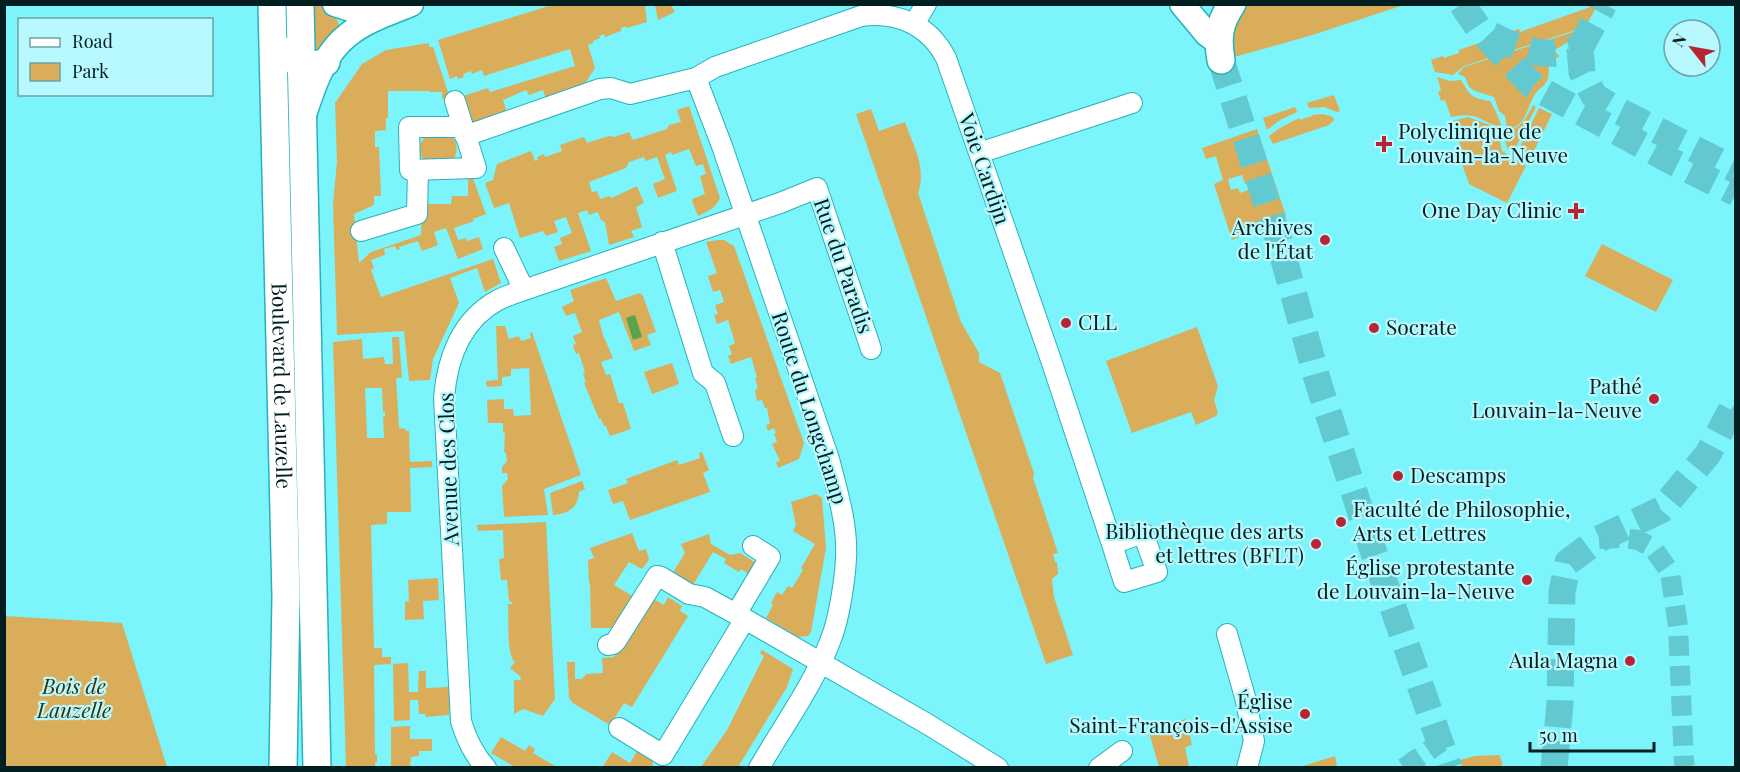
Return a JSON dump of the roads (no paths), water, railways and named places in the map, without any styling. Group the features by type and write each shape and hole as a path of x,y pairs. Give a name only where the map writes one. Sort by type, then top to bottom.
{"main road":[{"name":"Boulevard de Lauzelle","path":"300,4 313,64 302,123 317,768"},
{"path":"1220,51 1220,25 1232,4"},
{"name":"Boulevard de Lauzelle","path":"272,11 286,561 283,768"},
{"path":"272,11 283,41 313,64"}],"street":[{"path":"335,4 363,13 400,4"},
{"path":"313,64 365,24 411,4"},
{"path":"914,24 926,4"},
{"path":"1182,4 1220,51"},
{"name":"Voie Cardijn","path":"417,170 410,170 409,127 464,131 600,89 611,88 630,94 696,78 715,67 861,16 875,9 914,24 934,39 946,58 1112,544"},
{"name":"Route du Longchamp","path":"696,78 746,215 829,459 841,505 846,558 838,615 831,638 820,663 759,768"},
{"path":"361,231 417,214 417,170 476,168 455,101"},
{"path":"979,153 1132,103"},
{"name":"Rue du Paradis","path":"746,215 817,188 871,349"},
{"name":"Avenue des Clos","path":"486,768 467,741 461,721 444,398 451,354 471,322 498,300 746,215"},
{"path":"662,242 703,373 716,383 734,436"},
{"path":"504,248 524,290"},
{"path":"619,728 663,755 740,617 770,557 753,546"},
{"path":"608,645 616,641 657,576 661,577 689,594 705,597 929,725 998,768"},
{"path":"1227,634 1245,696 1254,741 1247,768"},
{"path":"1099,768 1122,751"}],"tunnel":[{"path":"1462,4 1479,29 1533,86 1673,162 1736,193"},
{"path":"1580,48 1604,4"},
{"path":"1491,35 1534,52 1568,52 1580,48"},
{"path":"1580,48 1582,72 1594,96 1736,170"},
{"path":"1221,60 1278,238 1318,382 1374,553 1449,768"},
{"path":"1554,768 1560,704 1562,592 1568,562 1599,539 1661,510 1708,454 1736,401"},
{"path":"1730,411 1736,415"},
{"path":"1599,539 1638,540 1653,548 1670,572 1678,626 1686,768"},
{"path":"1404,768 1441,742"}],"place":[{"name":"Polyclinique de Louvain-la-Neuve","path":"1384,144"},
{"name":"One Day Clinic","path":"1576,211"},
{"name":"Archives de l'État","path":"1325,240"},
{"name":"CLL","path":"1066,323"},
{"name":"Socrate","path":"1374,328"},
{"name":"Pathé Louvain-la-Neuve","path":"1654,399"},
{"name":"Descamps","path":"1398,476"},
{"name":"Faculté de Philosophie, Arts et Lettres","path":"1341,522"},
{"name":"Bibliothèque des arts et lettres (BFLT)","path":"1316,544"},
{"name":"Église protestante de Louvain-la-Neuve","path":"1527,580"},
{"name":"Aula Magna","path":"1630,661"},
{"name":"Église Saint-François-d'Assise","path":"1305,714"}],"park label":[{"name":"Bois de Lauzelle","path":"74,699"}]}
